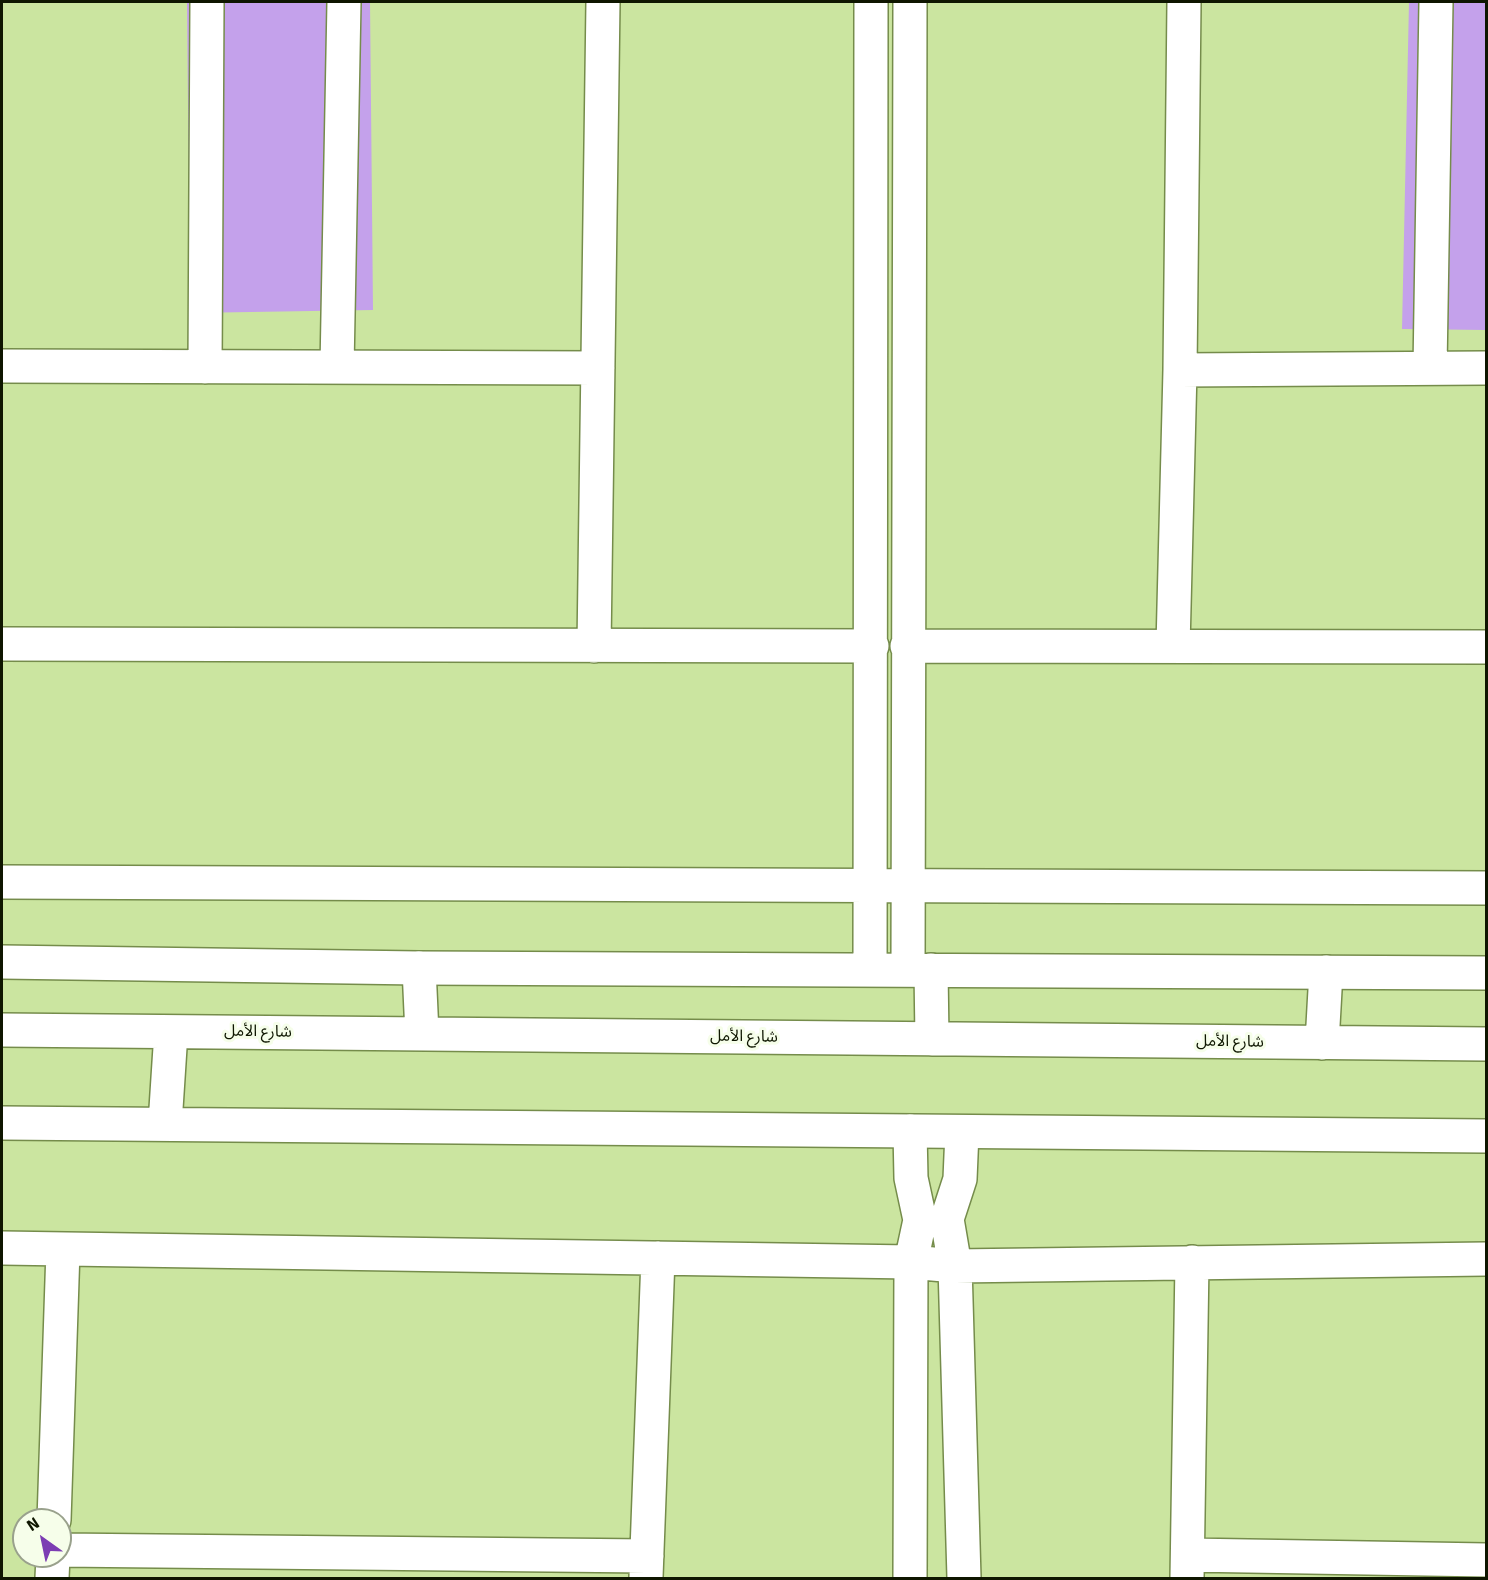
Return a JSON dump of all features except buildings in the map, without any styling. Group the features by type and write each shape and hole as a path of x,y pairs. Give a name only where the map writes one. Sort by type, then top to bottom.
{"street":[{"path":"204,367 207,2"},
{"path":"337,367 344,2"},
{"path":"594,646 603,2"},
{"path":"870,970 871,2"},
{"path":"910,2 906,886 932,1039"},
{"path":"1173,646 1180,370 1184,2"},
{"path":"1430,368 1436,2"},
{"path":"2,366 598,368"},
{"path":"1180,370 1486,368"},
{"path":"2,644 872,646"},
{"path":"907,646 1486,647"},
{"path":"2,882 1486,888"},
{"path":"2,962 419,968 1486,973"},
{"path":"419,968 422,1034"},
{"path":"1322,1043 1326,972"},
{"name":"شارع الأمل","path":"2,1030 1486,1044"},
{"path":"165,1124 171,1032"},
{"path":"2,1123 1486,1136"},
{"path":"910,1131 911,1178 920,1220 911,1262 910,1578"},
{"path":"962,1132 960,1179 947,1220 955,1266 964,1578"},
{"path":"2,1248 911,1262 955,1266 1486,1259"},
{"path":"54,1508 63,1250"},
{"path":"72,1551 646,1567 658,1258"},
{"path":"1192,1262 1188,1567 1486,1560"}],"shaded area":[{"path":"187,2 370,2 373,310 190,313"},
{"path":"1409,2 1486,2 1486,330 1402,329"}]}
